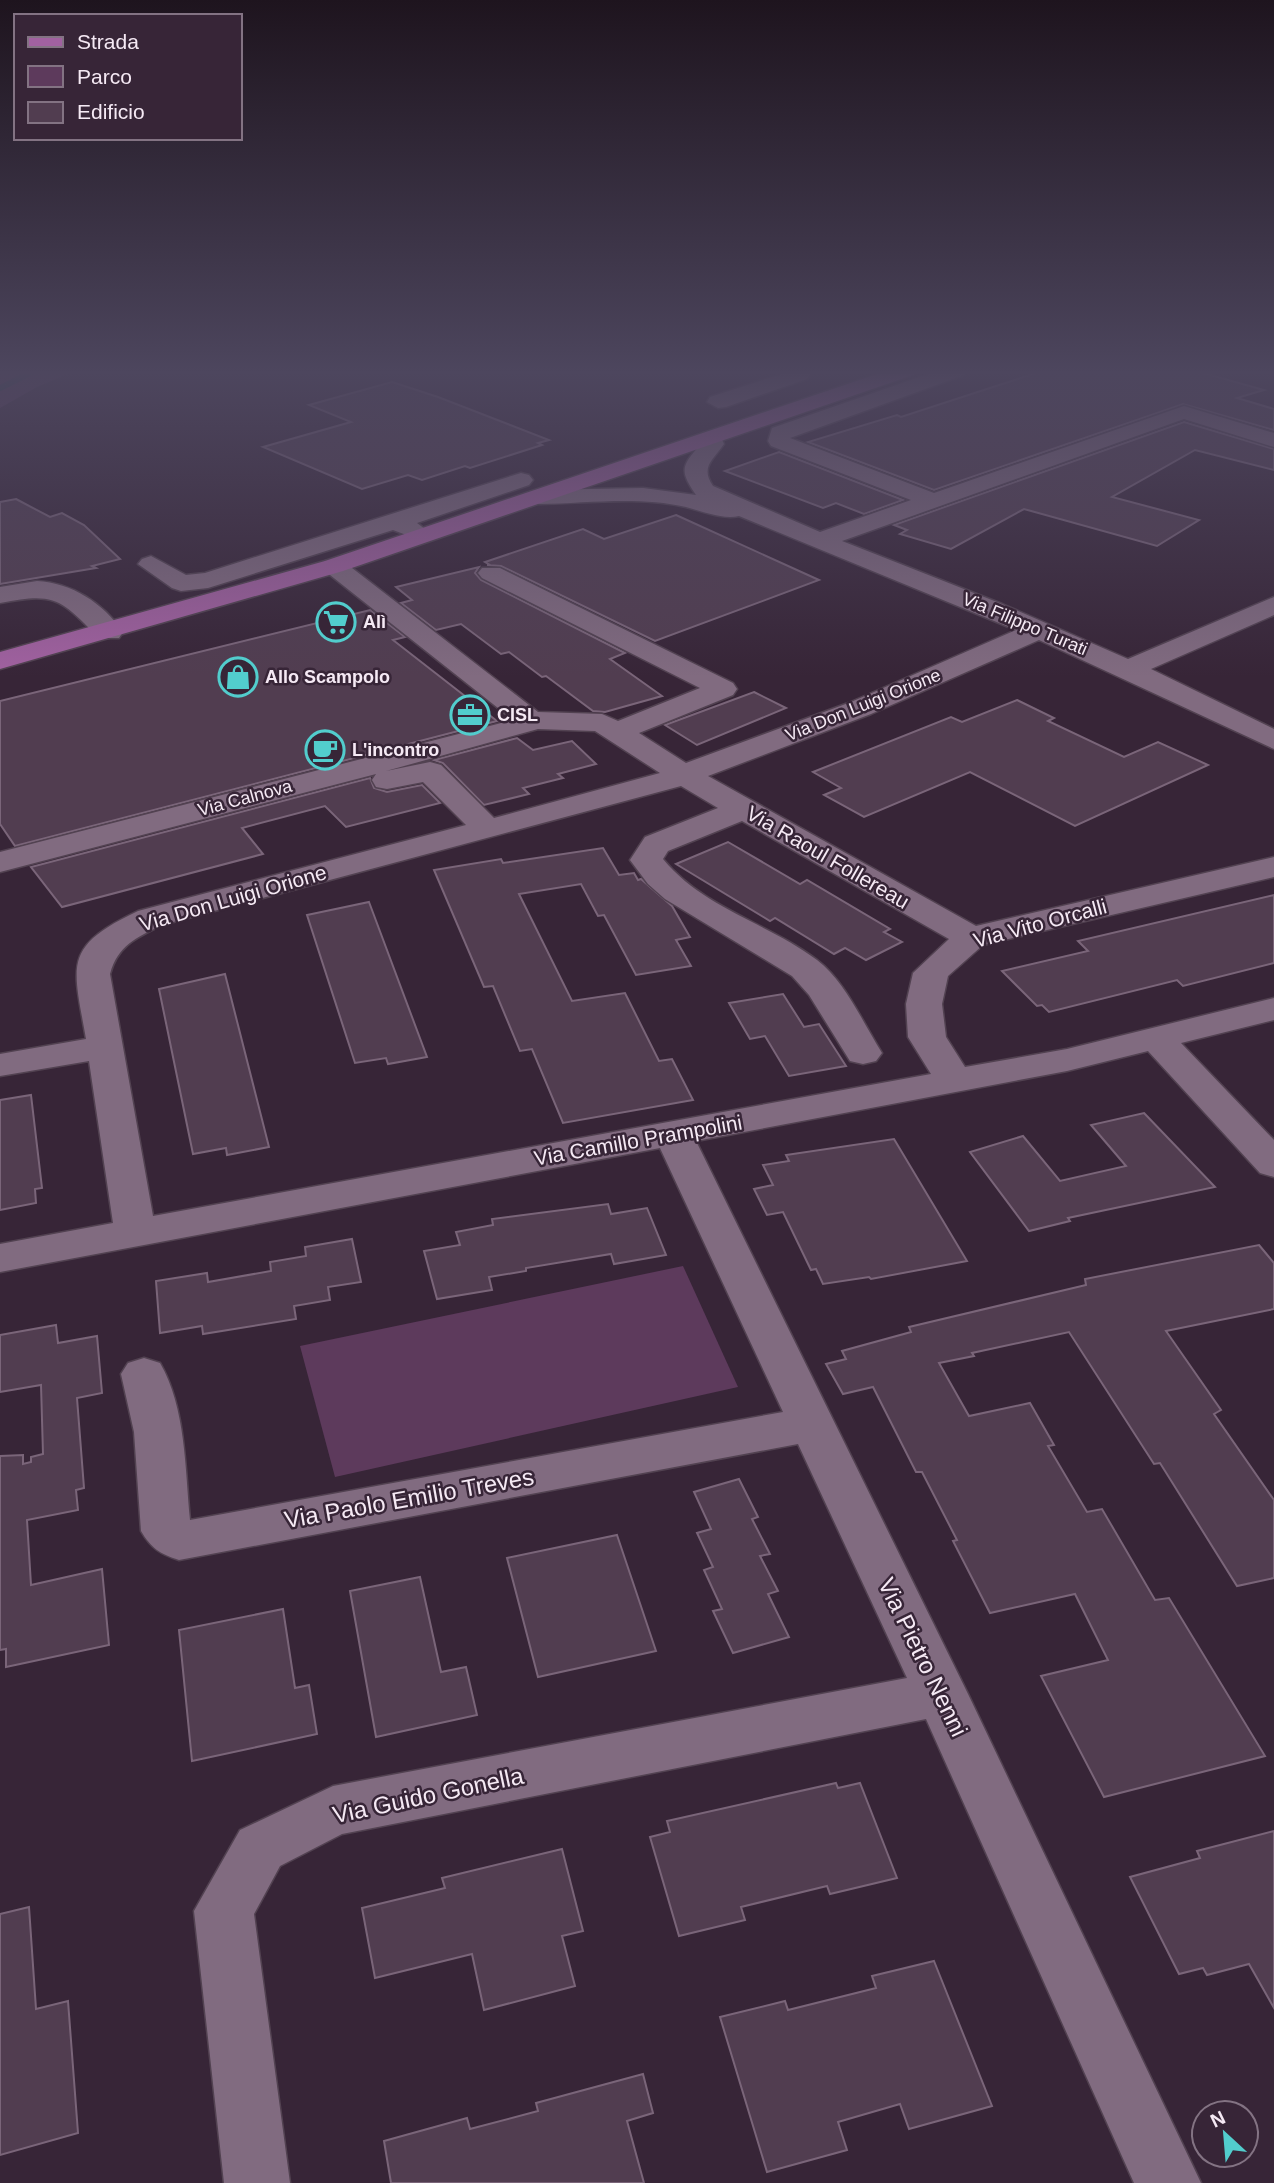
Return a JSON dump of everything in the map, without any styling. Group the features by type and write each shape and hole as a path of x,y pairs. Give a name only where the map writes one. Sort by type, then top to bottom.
{"main road":[{"path":"0,661 334,566 610,473"}],"street":[{"name":"Via Filippo Turati","path":"633,473 649,487 682,499 769,521"},
{"name":"Via Filippo Turati","path":"652,473 705,491 769,521 822,540 1039,630 1128,669 1274,740"},
{"path":"695,473 705,491"},
{"path":"861,473 934,501"},
{"path":"822,540 1013,473"},
{"path":"151,564 181,583 208,580 521,480"},
{"name":"Via Filippo Turati","path":"540,498 643,495 682,499"},
{"path":"395,522 426,536"},
{"path":"334,566 531,720 609,727 723,689 491,573"},
{"path":"0,595 34,587 54,588 68,593 109,632"},
{"path":"1128,669 1274,605"},
{"name":"Via Don Luigi Orione","path":"135,1233 92,974 99,951 119,933 150,918 685,776 860,708 1039,630"},
{"name":"Via Calnova","path":"0,862 524,726 531,720"},
{"path":"609,727 685,776"},
{"path":"369,785 430,771 488,830"},
{"name":"Via Raoul Follereau","path":"685,776 971,937"},
{"path":"743,809 656,844 646,860 656,875 688,897 808,970 863,1052"},
{"path":"0,883 233,824"},
{"name":"Via Vito Orcalli","path":"955,1082 927,1037 924,1004 931,974 971,937 1274,867"},
{"name":"Via Camillo Prampolini","path":"0,1258 955,1082 1067,1060 1274,1009"},
{"path":"1156,1038 1274,1164"},
{"path":"0,1065 106,1048"},
{"name":"Via Pietro Nenni","path":"673,1134 941,1694 1168,2183"},
{"name":"Via Paolo Emilio Treves","path":"144,1374 158,1432 166,1531 179,1541 811,1424"},
{"name":"Via Guido Gonella","path":"257,2183 224,1911 260,1848 333,1811 941,1694"}],"green space":[{"path":"683,1266 738,1387 335,1477 300,1346"}],"building":[{"path":"324,473 444,473 422,480 408,475 362,489"},
{"path":"730,473 833,473 903,500 864,514 836,503 823,508"},
{"path":"889,473 984,473 934,490"},
{"path":"1041,473 1155,473 1112,497 1199,520 1157,546 1024,509 951,549 900,534 907,530 894,525"},
{"path":"16,499 50,517 62,513 84,525 120,559 92,566 96,568 0,584 0,502"},
{"path":"676,515 819,580 655,641 501,566 487,565 490,565 485,562 583,529 604,539"},
{"path":"479,567 475,573 481,580 625,653 610,659 662,696 605,712 593,711 546,676 542,677 509,652 501,654 461,624 436,630 401,603 412,600 396,587"},
{"path":"370,610 405,637 393,640 497,721 15,846 0,824 0,701"},
{"path":"754,692 786,708 697,745 665,725"},
{"path":"1017,700 1054,718 1048,721 1124,757 1158,742 1208,765 1075,826 970,772 864,817 824,795 841,788 813,772 951,717 962,722"},
{"path":"517,738 533,750 572,741 596,764 558,774 563,778 523,788 529,794 484,805 443,763 434,760"},
{"path":"370,778 374,788 387,792 422,785 440,803 346,827 325,806 242,828 263,854 62,907 31,867"},
{"path":"728,842 800,884 807,880 890,929 884,932 902,942 866,960 845,948 834,954 775,918 770,921 676,864"},
{"path":"603,848 619,875 634,873 638,880 641,879 672,906 690,937 676,940 691,966 636,975 604,915 598,916 581,884 519,894 572,1001 625,993 659,1061 672,1059 693,1100 563,1123 532,1049 520,1051 493,986 484,987 434,870 501,859 503,863"},
{"path":"1274,895 1274,963 1183,986 1177,980 1049,1012 1042,1005 1037,1006 1002,971 1088,951 1078,941"},
{"path":"369,902 427,1057 388,1064 386,1058 355,1063 307,915"},
{"path":"225,974 269,1147 227,1155 226,1148 193,1154 159,989"},
{"path":"783,994 804,1027 819,1024 846,1066 789,1076 765,1036 750,1039 729,1003"},
{"path":"31,1095 42,1188 35,1189 36,1203 0,1210 0,1100"},
{"path":"1144,1113 1215,1187 1068,1218 1070,1221 1029,1231 970,1152 1023,1136 1060,1181 1126,1166 1091,1125"},
{"path":"894,1139 967,1261 871,1279 869,1277 823,1284 816,1269 811,1270 783,1212 767,1215 754,1189 773,1185 763,1165 789,1161 786,1155"},
{"path":"608,1204 611,1214 647,1208 666,1255 614,1264 611,1254 526,1268 526,1271 489,1277 492,1290 437,1299 424,1251 460,1245 456,1232 493,1225 492,1219"},
{"path":"352,1239 361,1282 328,1287 330,1300 294,1306 296,1319 203,1334 202,1326 160,1333 156,1281 207,1273 208,1282 271,1271 270,1262 306,1256 305,1247"},
{"path":"1259,1245 1274,1263 1274,1309 1166,1331 1221,1410 1214,1414 1274,1500 1274,1578 1237,1586 1160,1463 1154,1464 1069,1332 939,1363 969,1416 1030,1403 1054,1445 1048,1446 1087,1512 1102,1509 1155,1600 1169,1598 1265,1756 1104,1797 1041,1676 1108,1660 1075,1594 990,1613 922,1472 916,1472 873,1387 843,1394 826,1364 846,1359 842,1351 911,1332 909,1327 1086,1285 1085,1279"},
{"path":"56,1325 58,1343 97,1336 102,1393 77,1398 84,1488 76,1490 78,1510 27,1520 31,1585 102,1569 109,1645 6,1667 6,1649 0,1650 0,1456 23,1455 23,1464 31,1462 31,1457 43,1454 41,1385 0,1392 0,1335"},
{"path":"739,1479 758,1517 752,1519 770,1554 760,1556 778,1591 768,1594 789,1637 733,1653 713,1611 722,1609 704,1570 713,1567 697,1533 711,1529 694,1492"},
{"path":"617,1535 656,1651 538,1677 507,1558"},
{"path":"420,1577 441,1672 466,1667 477,1715 376,1737 350,1591"},
{"path":"283,1609 295,1688 309,1685 317,1734 192,1761 179,1630"},
{"path":"836,1783 838,1788 860,1783 897,1878 830,1894 827,1886 741,1907 745,1920 679,1936 650,1837 670,1832 667,1821"},
{"path":"1274,1831 1274,2008 1249,1964 1207,1975 1203,1968 1179,1974 1130,1877 1200,1858 1197,1851"},
{"path":"562,1849 583,1931 562,1936 575,1986 484,2010 472,1954 375,1978 362,1908 445,1888 442,1878"},
{"path":"29,1907 36,2009 68,2001 78,2133 0,2155 0,1914"},
{"path":"934,1961 992,2106 909,2129 900,2104 838,2122 847,2150 767,2172 720,2017 785,2001 788,2010 876,1988 872,1976"},
{"path":"643,2074 653,2113 627,2121 644,2183 391,2183 384,2141 467,2118 470,2129 538,2111 536,2103"}],"place":[{"name":"Alì","path":"336,622"},
{"name":"Allo Scampolo","path":"238,677"},
{"name":"CISL","path":"470,715"},
{"name":"L'incontro","path":"325,750"}]}
